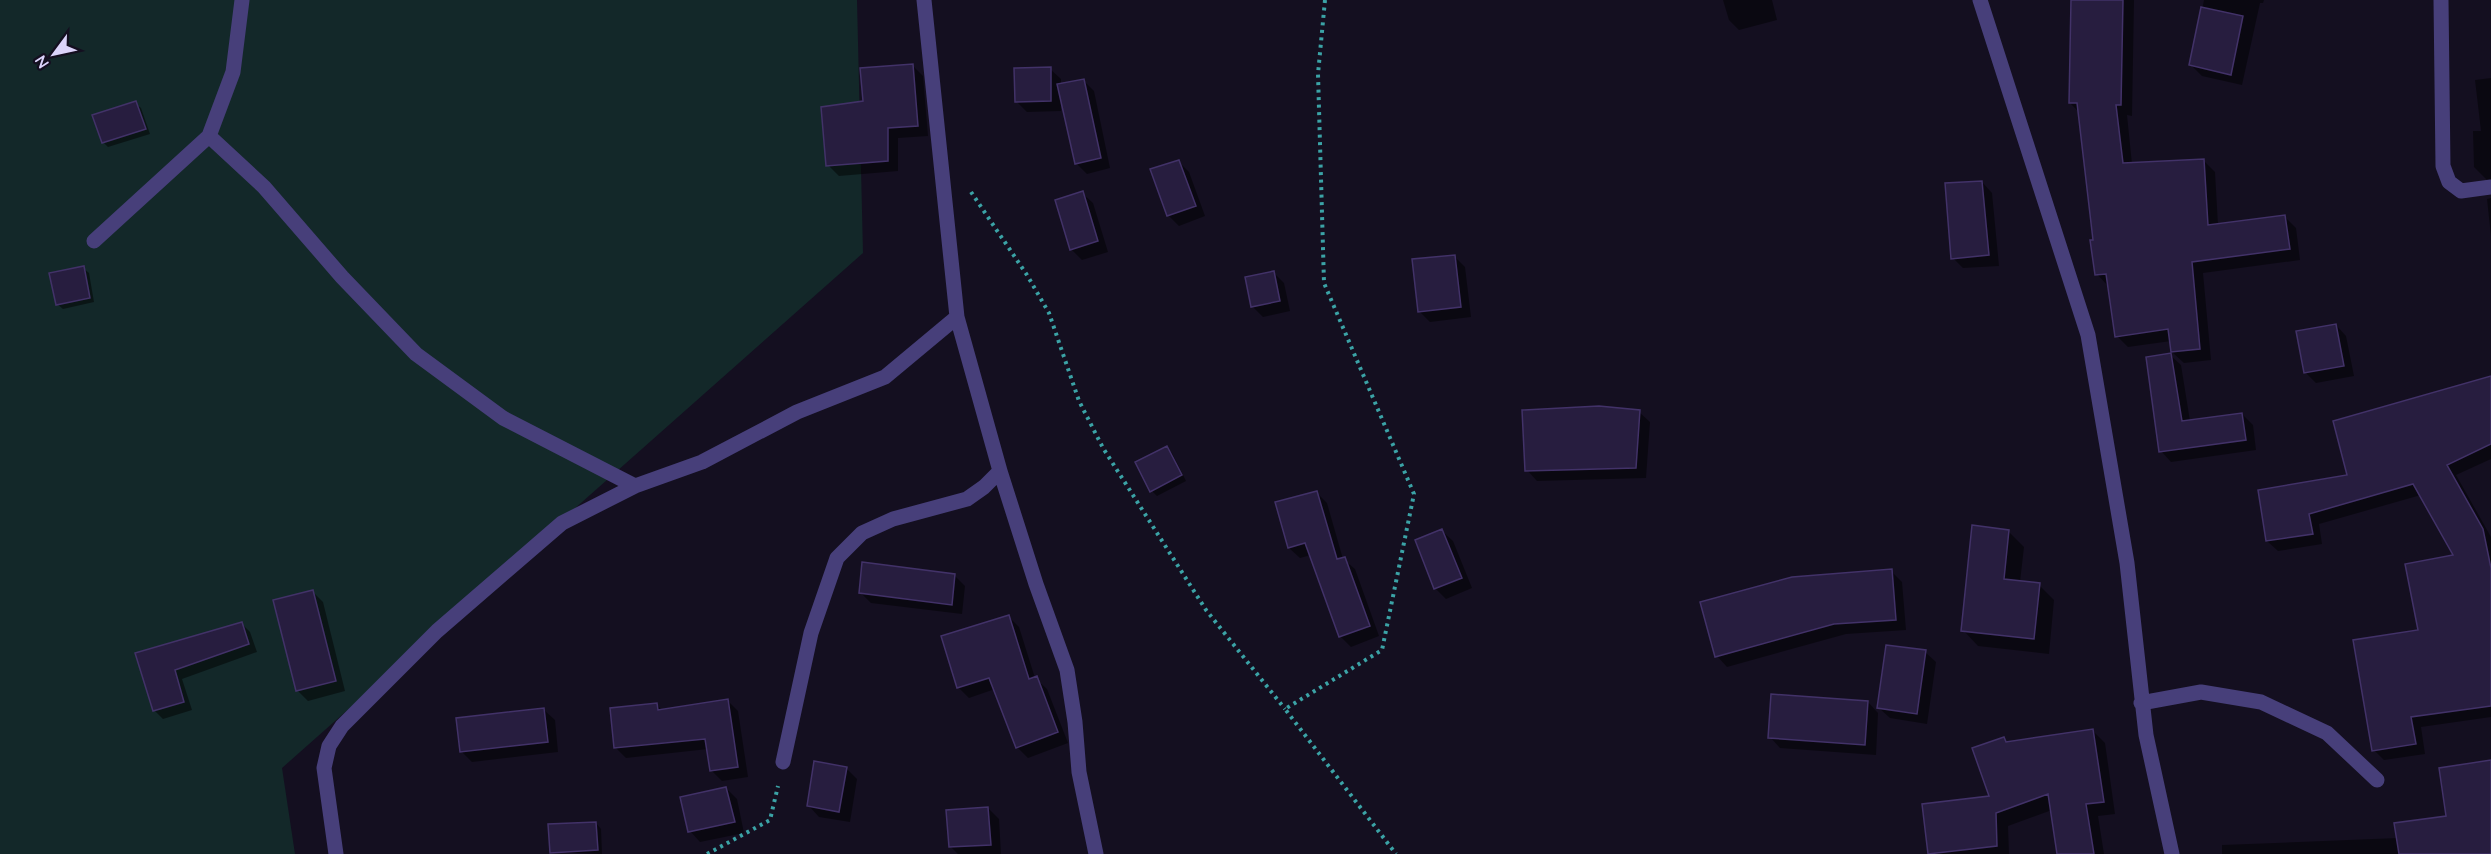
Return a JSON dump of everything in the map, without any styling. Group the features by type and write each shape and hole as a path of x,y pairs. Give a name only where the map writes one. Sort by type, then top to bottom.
{"street":[{"path":"94,242 209,136 233,72 242,0"},
{"path":"924,0 957,317 1000,471 1036,584 1067,670 1075,722 1079,772 1096,854"},
{"path":"1980,0 2088,335 2127,563 2141,703 2172,854"},
{"path":"2441,0 2443,166 2449,182 2462,191 2491,187"},
{"path":"209,136 264,188 342,277 416,354 503,418 635,486"},
{"path":"336,854 324,768 329,746 342,726 437,631 562,524 635,486 702,462 797,412 885,377 957,317"},
{"path":"783,762 811,633 837,558 862,533 893,519 967,499 984,487 1000,471"},
{"path":"2141,703 2201,692 2261,702 2327,733 2377,780"}],"path":[{"path":"1286,708 1382,650 1413,494 1324,283 1318,74 1325,0"},
{"path":"940,157 974,196 1028,275 1049,313 1079,401 1103,448 1206,610 1286,708 1396,854"},
{"path":"707,854 770,820 783,762"}],"green space":[{"path":"0,0 857,0 863,253 282,768 295,854 0,854"}],"building":[{"path":"2071,0 2123,0 2121,105 2116,105 2123,163 2204,159 2208,225 2285,215 2290,249 2192,262 2200,349 2171,352 2168,329 2115,337 2106,274 2095,275 2077,103 2069,103"},
{"path":"2201,7 2243,16 2231,75 2189,65"},
{"path":"913,64 918,126 888,128 888,161 826,166 821,107 863,101 860,68"},
{"path":"1051,67 1051,101 1015,102 1014,68"},
{"path":"1084,79 1101,158 1075,164 1057,84"},
{"path":"136,101 146,129 102,143 92,115"},
{"path":"1179,160 1196,206 1167,216 1150,169"},
{"path":"1982,181 1989,255 1951,259 1945,183"},
{"path":"1083,191 1098,241 1070,250 1055,200"},
{"path":"1455,255 1461,307 1418,312 1412,259"},
{"path":"84,266 90,298 56,305 49,273"},
{"path":"1274,271 1280,301 1251,307 1245,277"},
{"path":"2336,324 2344,366 2304,373 2296,331"},
{"path":"2171,353 2182,421 2242,413 2246,440 2159,452 2146,357"},
{"path":"2491,376 2491,444 2447,465 2483,529 2491,568 2491,706 2411,717 2416,744 2372,751 2353,640 2418,630 2405,564 2453,555 2413,484 2309,514 2313,534 2266,541 2258,490 2347,475 2333,421"},
{"path":"1599,406 1640,410 1636,468 1525,471 1522,410"},
{"path":"1167,446 1182,475 1150,492 1135,462"},
{"path":"1317,491 1337,559 1345,557 1370,626 1339,637 1305,543 1288,548 1275,502"},
{"path":"1972,525 2009,530 2004,579 2040,583 2034,639 1961,631"},
{"path":"1442,529 1462,578 1434,589 1415,540"},
{"path":"862,562 955,574 952,605 859,593"},
{"path":"1892,569 1896,620 1834,624 1715,657 1700,602 1792,577"},
{"path":"313,590 336,681 296,691 273,600"},
{"path":"1009,615 1029,679 1037,676 1058,732 1016,748 989,678 957,688 941,636"},
{"path":"242,622 249,644 175,670 184,702 153,711 135,653"},
{"path":"1886,645 1926,650 1917,714 1877,708"},
{"path":"1771,694 1868,701 1865,745 1768,738"},
{"path":"728,699 738,767 710,771 705,739 614,748 610,708 657,703 658,710"},
{"path":"544,708 548,742 460,752 456,718"},
{"path":"2093,729 2104,802 2086,804 2094,854 2057,854 2048,794 1996,813 1997,846 1928,854 1922,804 1989,796 1972,748 2004,737 2006,742"},
{"path":"2491,760 2491,854 2399,854 2394,823 2446,816 2439,768"},
{"path":"814,761 847,767 839,812 807,806"},
{"path":"726,787 735,822 688,832 680,797"},
{"path":"988,807 991,845 949,847 946,810"},
{"path":"596,822 598,850 550,853 548,824"}]}
